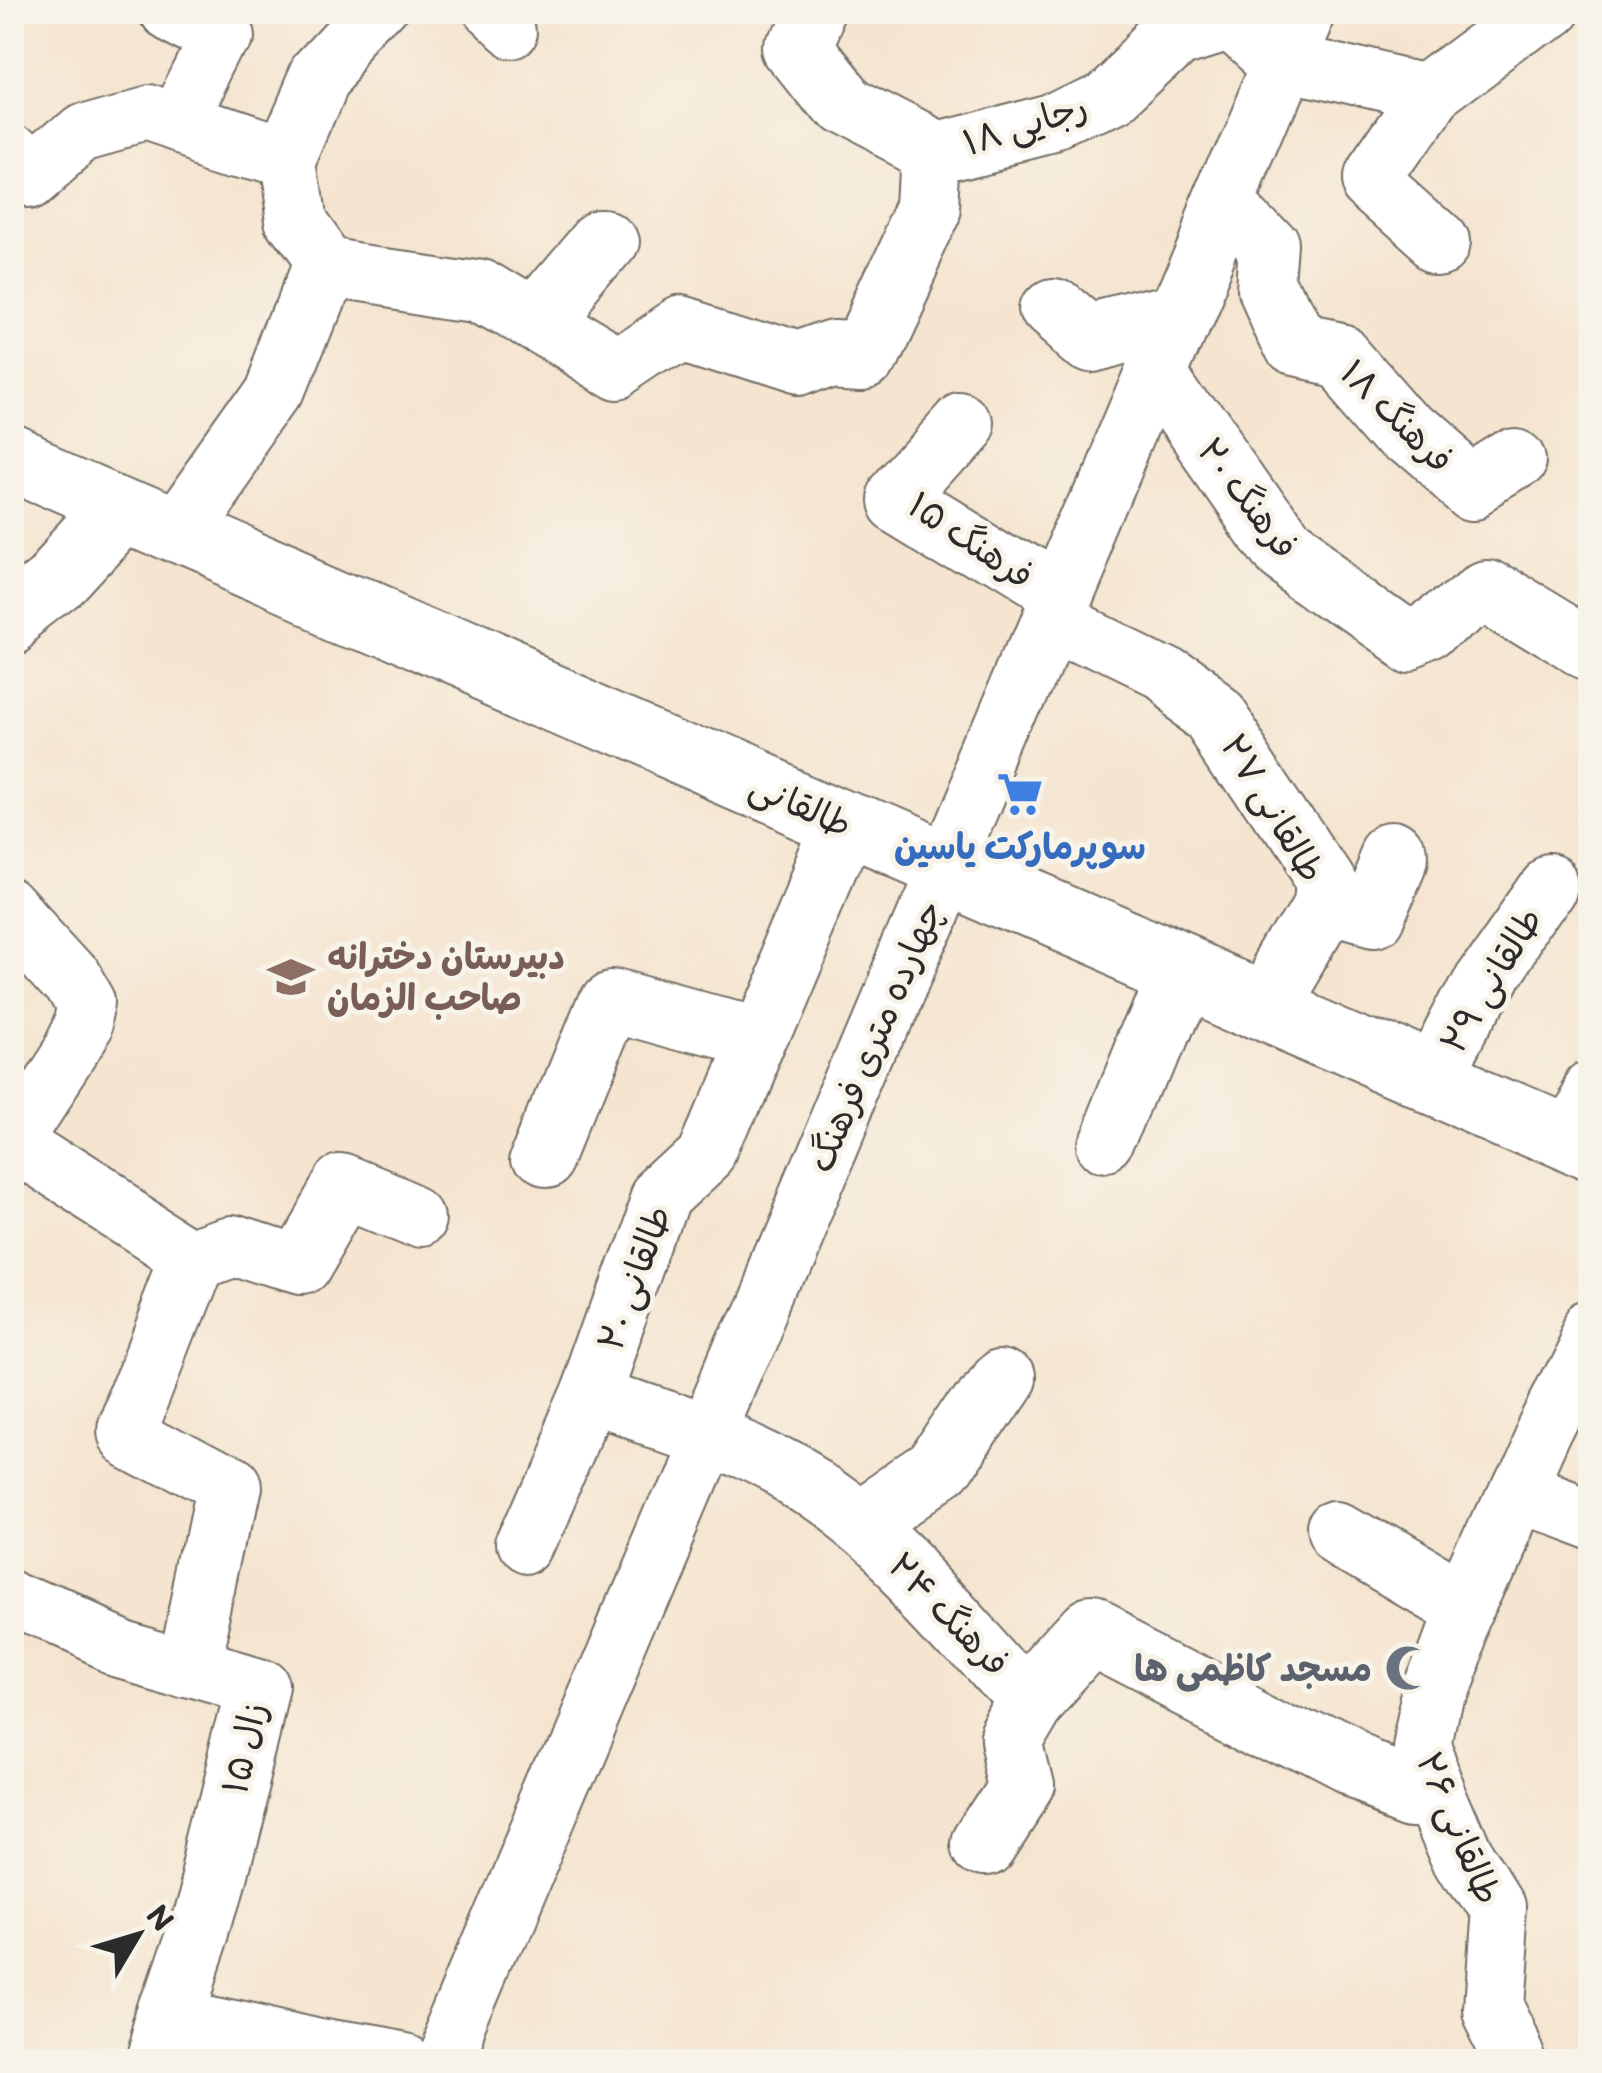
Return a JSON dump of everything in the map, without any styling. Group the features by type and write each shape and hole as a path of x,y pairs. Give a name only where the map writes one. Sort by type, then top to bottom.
{"main road":[{"name":"طالقانی","path":"9,460 1433,1079 1584,1125"}],"street":[{"path":"383,9 318,78 283,159 292,225 323,268 484,291 618,371 682,328 796,365 833,352 862,354 931,205 934,153"},
{"name":"رجایی ۱۸","path":"814,9 797,48 843,106 934,153 1054,122 1106,98 1178,29 1231,12 1297,36"},
{"path":"1438,240 1372,181 1431,96 1547,9"},
{"path":"178,124 222,36 190,13"},
{"path":"1297,36 1431,96"},
{"name":"چهارده متری فرهنگ","path":"441,2064 1297,36"},
{"path":"9,152 32,174 82,131 146,113 283,159"},
{"name":"فرهنگ ۱۸","path":"1227,200 1270,245 1267,287 1293,345 1340,356 1410,435 1470,487 1515,459"},
{"path":"537,322 604,243"},
{"path":"9,620 149,521 274,392 323,268"},
{"path":"1053,309 1089,340 1166,345"},
{"name":"فرهنگ ۲۰","path":"1166,345 1283,555 1408,643 1431,634 1480,584 1593,652"},
{"name":"فرهنگ ۱۵","path":"962,424 896,498 1055,609"},
{"name":"طالقانی ۲۷","path":"1055,609 1216,715 1326,880 1324,904 1265,1006"},
{"name":"طالقانی ۲۰","path":"525,1546 591,1395 662,1194 707,1152 846,824"},
{"path":"1324,904 1370,918 1395,859"},
{"name":"طالقانی ۲۹","path":"1433,1079 1485,978 1552,883"},
{"path":"9,912 73,982 87,1006 82,1028 9,1139 194,1258"},
{"path":"1109,1145 1180,970"},
{"path":"548,1158 611,999 754,1039"},
{"path":"188,1667 226,1489 125,1435 194,1258 233,1244 297,1264 342,1187 417,1218"},
{"name":"طالقانی ۲۶","path":"1498,2054 1490,2010 1497,1909 1466,1859 1419,1750 1430,1698 1466,1606 1593,1333"},
{"path":"860,1522 933,1474 999,1374"},
{"name":"فرهنگ ۲۴","path":"591,1395 805,1482 860,1522 1032,1702 1095,1633 1362,1771 1412,1791 1437,1791"},
{"path":"1516,1492 1593,1521"},
{"path":"1340,1532 1466,1606"},
{"name":"زال ۱۵","path":"9,1597 120,1647 260,1687 198,1935 162,2040"},
{"path":"983,1844 1020,1786 1009,1741 1032,1702"},
{"path":"162,2040 399,2064"}],"place":[{"name":"سوپرمارکت یاسین","path":"1020,794"},
{"name":"دبیرستان دخترانه صاحب الزمان","path":"291,977"},
{"name":"مسجد کاظمی ها","path":"1408,1668"}]}
